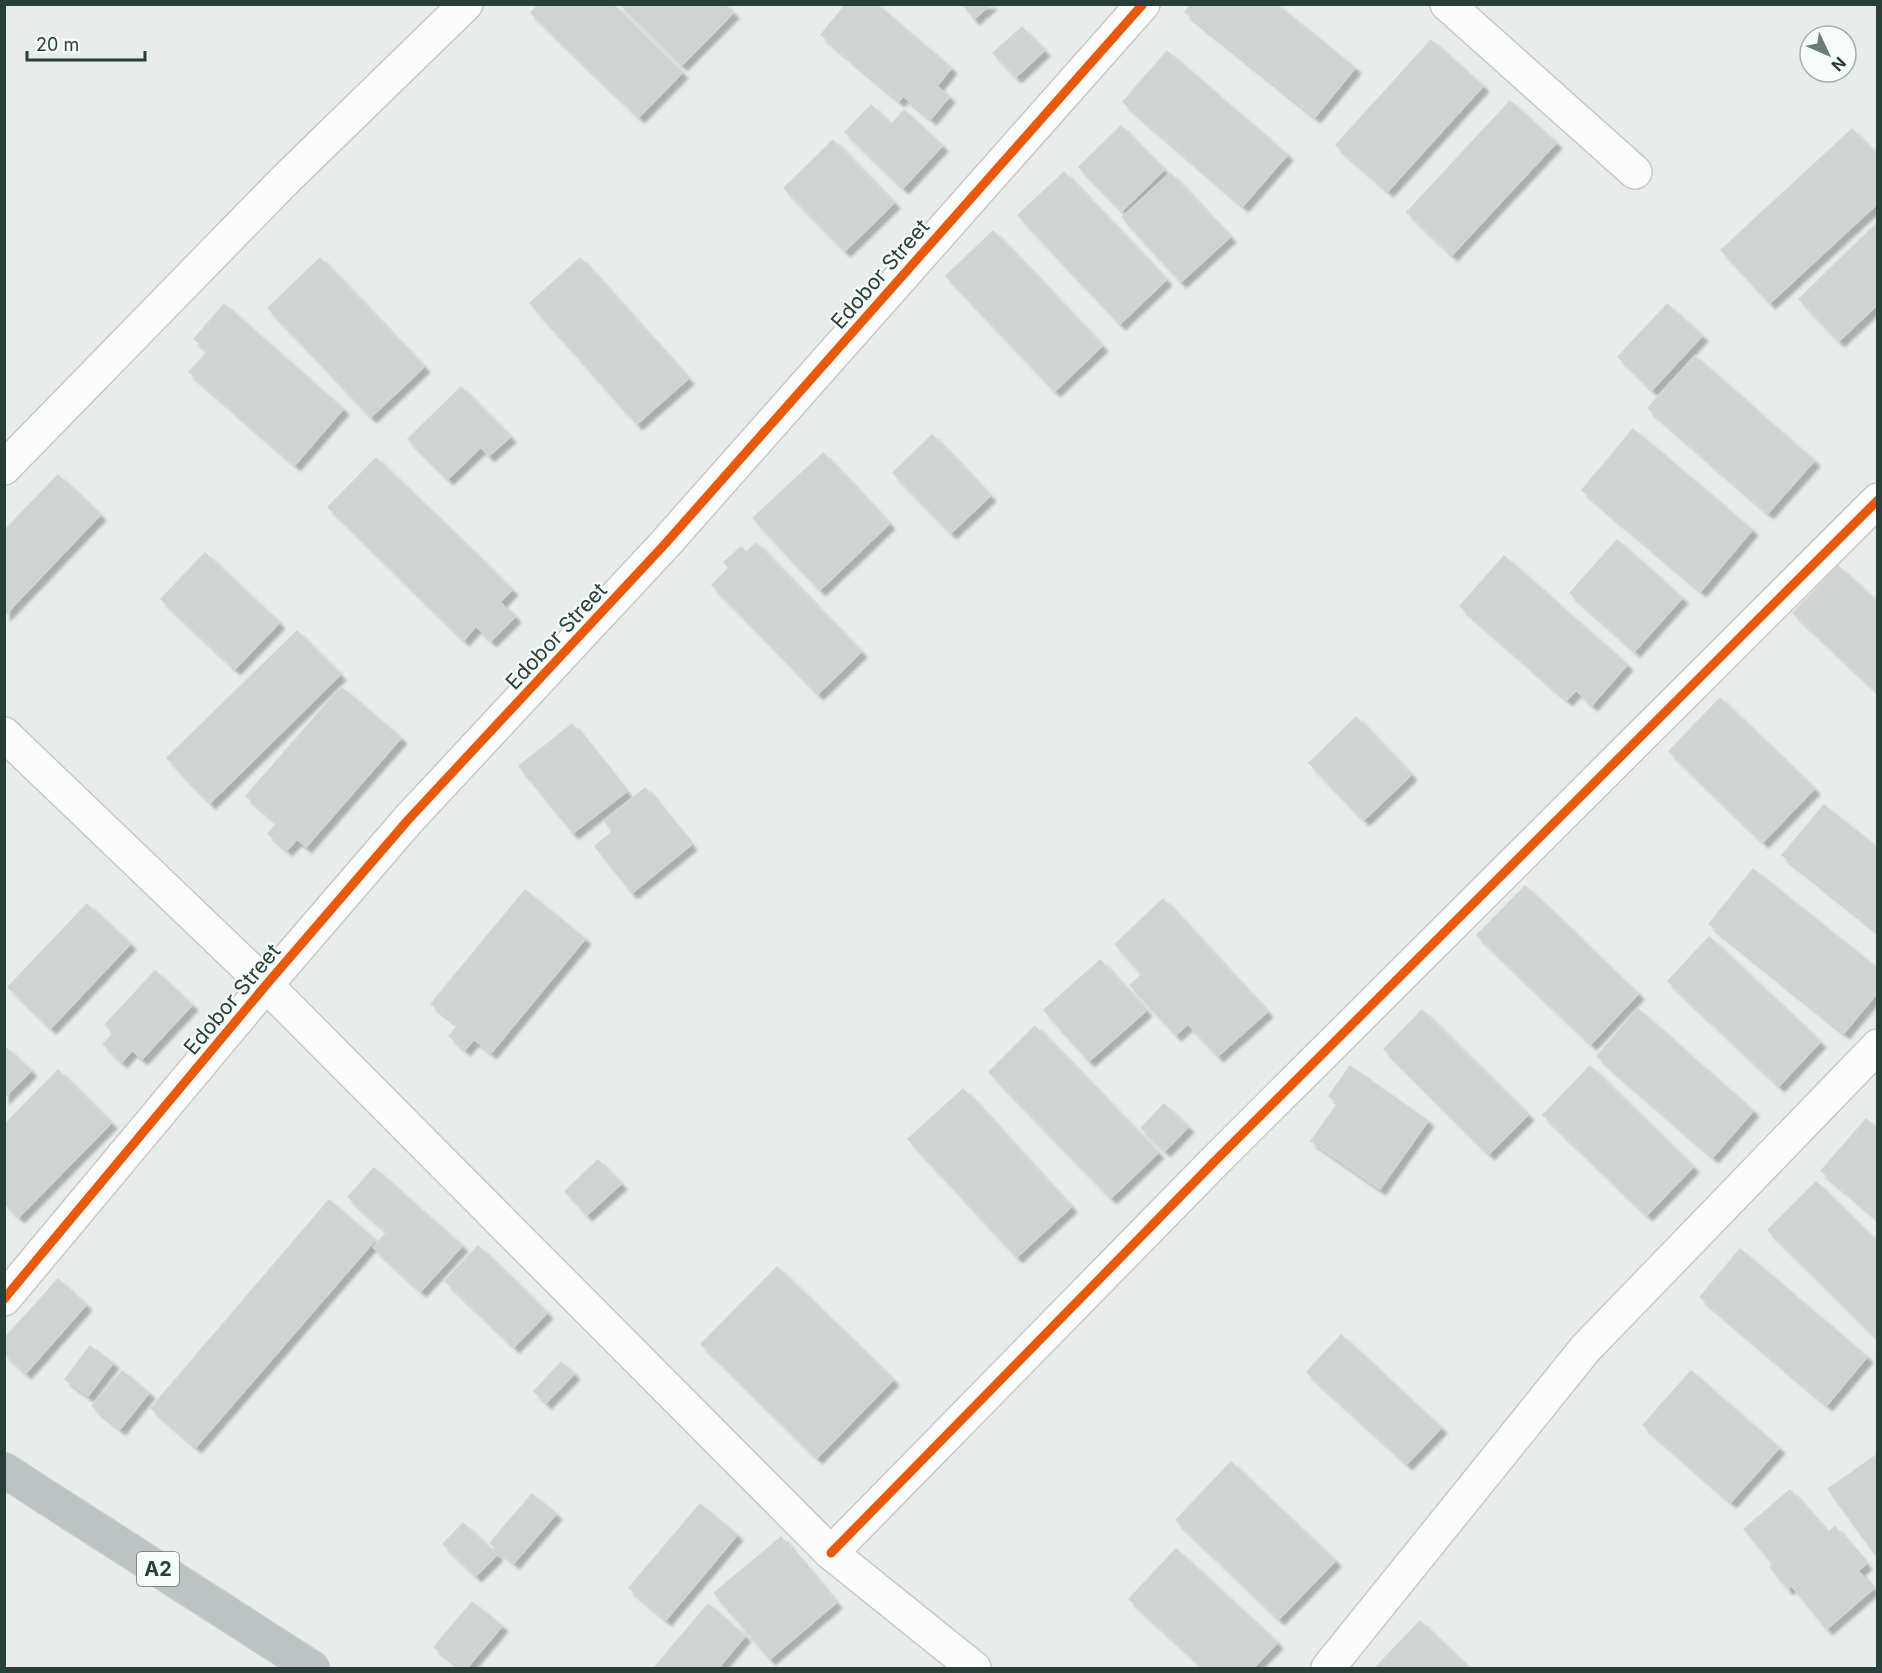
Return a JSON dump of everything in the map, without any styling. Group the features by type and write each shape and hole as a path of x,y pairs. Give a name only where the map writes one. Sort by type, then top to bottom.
{"highway":[{"name":"A2","path":"4,1470 312,1668"}],"street":[{"path":"4,468 285,180 466,4"},
{"name":"Edobor Street","path":"4,1299 266,985 408,820 665,544 1143,4"},
{"path":"1447,4 1635,172"},
{"path":"831,1553 1215,1161 1878,500"},
{"path":"4,734 266,985 831,1553 974,1668"},
{"path":"1328,1668 1586,1348 1878,1046"}],"building":[{"path":"539,4 612,4 682,73 639,117 531,13"},
{"path":"620,4 724,4 733,13 682,65"},
{"path":"846,4 876,4 951,68 937,86 949,97 931,119 903,96 899,101 821,35"},
{"path":"963,4 991,4 974,19"},
{"path":"1191,4 1276,4 1355,68 1315,117 1185,12"},
{"path":"1022,27 1044,51 1016,77 993,53"},
{"path":"1431,40 1483,86 1388,191 1336,145"},
{"path":"1167,51 1287,155 1243,206 1123,102"},
{"path":"1510,101 1556,143 1452,255 1407,212"},
{"path":"871,105 891,125 904,110 942,146 903,188 845,132"},
{"path":"1121,126 1164,170 1122,211 1079,167"},
{"path":"1852,129 1878,157 1878,203 1770,303 1721,250"},
{"path":"833,140 894,203 845,251 784,188"},
{"path":"1064,172 1166,280 1120,324 1018,215"},
{"path":"1170,173 1230,237 1181,282 1122,217"},
{"path":"1878,222 1878,304 1839,341 1799,299"},
{"path":"993,231 1102,346 1055,391 946,276"},
{"path":"320,258 424,367 371,417 268,308"},
{"path":"580,258 688,379 637,424 530,303"},
{"path":"224,304 343,409 295,465 189,372 208,351 194,339"},
{"path":"1667,304 1702,336 1652,390 1618,357"},
{"path":"1695,356 1814,461 1768,513 1648,408"},
{"path":"461,387 510,437 489,456 481,447 448,479 408,439"},
{"path":"1633,429 1752,530 1701,591 1582,490"},
{"path":"932,435 990,496 951,533 893,473"},
{"path":"823,453 889,524 820,590 753,518"},
{"path":"376,458 512,590 500,602 515,617 491,641 476,626 464,640 328,507"},
{"path":"58,475 100,515 5,615 4,531"},
{"path":"1617,540 1682,598 1635,651 1570,593"},
{"path":"756,543 861,652 818,694 712,585 729,568 724,562 741,547 746,552"},
{"path":"205,553 279,623 235,669 161,599"},
{"path":"1504,556 1627,665 1592,705 1576,690 1567,700 1460,606"},
{"path":"1838,566 1878,603 1878,692 1793,613"},
{"path":"297,631 340,675 210,803 167,758"},
{"path":"341,687 401,738 306,847 297,839 287,850 268,834 277,823 246,796"},
{"path":"1720,698 1814,789 1763,842 1669,751"},
{"path":"1356,717 1411,775 1364,820 1309,763"},
{"path":"572,724 626,792 573,833 519,766"},
{"path":"645,788 691,845 632,893 595,846 613,831 604,821"},
{"path":"1824,805 1878,848 1878,932 1782,855"},
{"path":"1753,869 1878,969 1878,992 1844,1033 1709,924"},
{"path":"1525,886 1638,994 1591,1044 1477,935"},
{"path":"525,890 585,939 491,1053 474,1039 465,1050 449,1036 458,1025 431,1004"},
{"path":"1163,899 1267,1012 1218,1056 1188,1024 1176,1035 1130,985 1142,974 1115,944"},
{"path":"87,904 130,944 51,1028 8,987"},
{"path":"1709,937 1820,1042 1779,1086 1668,981"},
{"path":"1100,960 1146,1011 1089,1061 1044,1010"},
{"path":"155,971 192,1005 142,1059 132,1050 122,1062 103,1044 114,1033 105,1025"},
{"path":"1638,1009 1753,1111 1713,1157 1597,1056"},
{"path":"1422,1010 1528,1115 1489,1154 1384,1049"},
{"path":"1035,1026 1158,1153 1111,1198 989,1072"},
{"path":"4,1046 31,1071 4,1098"},
{"path":"1350,1066 1428,1121 1380,1189 1311,1141 1338,1103 1329,1096"},
{"path":"1590,1066 1693,1167 1647,1215 1543,1115"},
{"path":"58,1070 111,1123 19,1217 4,1203 4,1125"},
{"path":"963,1089 1071,1207 1017,1257 908,1139"},
{"path":"1164,1104 1188,1127 1165,1151 1141,1128"},
{"path":"1866,1119 1878,1129 1878,1219 1821,1171"},
{"path":"598,1160 621,1184 587,1215 565,1191"},
{"path":"374,1168 462,1246 421,1291 373,1247 387,1232 348,1197"},
{"path":"1816,1182 1878,1243 1876,1337 1768,1230"},
{"path":"329,1200 375,1240 196,1447 151,1408"},
{"path":"478,1246 547,1313 514,1347 445,1281"},
{"path":"1740,1249 1867,1357 1827,1405 1700,1297"},
{"path":"777,1267 893,1380 817,1458 701,1344"},
{"path":"58,1279 86,1305 26,1373 4,1353 4,1339"},
{"path":"1341,1335 1441,1428 1407,1464 1307,1372"},
{"path":"90,1346 113,1363 88,1396 65,1379"},
{"path":"561,1362 574,1374 546,1403 534,1391"},
{"path":"122,1371 149,1393 120,1429 92,1406"},
{"path":"1691,1371 1779,1448 1731,1502 1643,1425"},
{"path":"1878,1454 1878,1558 1828,1489"},
{"path":"1231,1462 1335,1561 1279,1619 1176,1520"},
{"path":"1790,1490 1827,1533 1835,1527 1866,1564 1858,1571 1873,1589 1827,1629 1791,1585 1788,1589 1770,1567 1773,1564 1744,1529"},
{"path":"532,1494 556,1514 514,1563 490,1543"},
{"path":"700,1504 737,1535 666,1620 629,1588"},
{"path":"463,1523 497,1555 476,1576 443,1544"},
{"path":"781,1537 836,1603 770,1659 714,1593"},
{"path":"1176,1549 1277,1643 1253,1668 1204,1668 1129,1599"},
{"path":"472,1602 502,1626 467,1668 461,1668 434,1647"},
{"path":"708,1604 745,1636 720,1666 723,1668 654,1668"},
{"path":"1420,1621 1468,1668 1375,1668"}],"cycle path":[{"path":"4,1299 266,985 408,820 665,544 1143,4"},
{"path":"831,1553 1215,1161 1878,500"}]}
